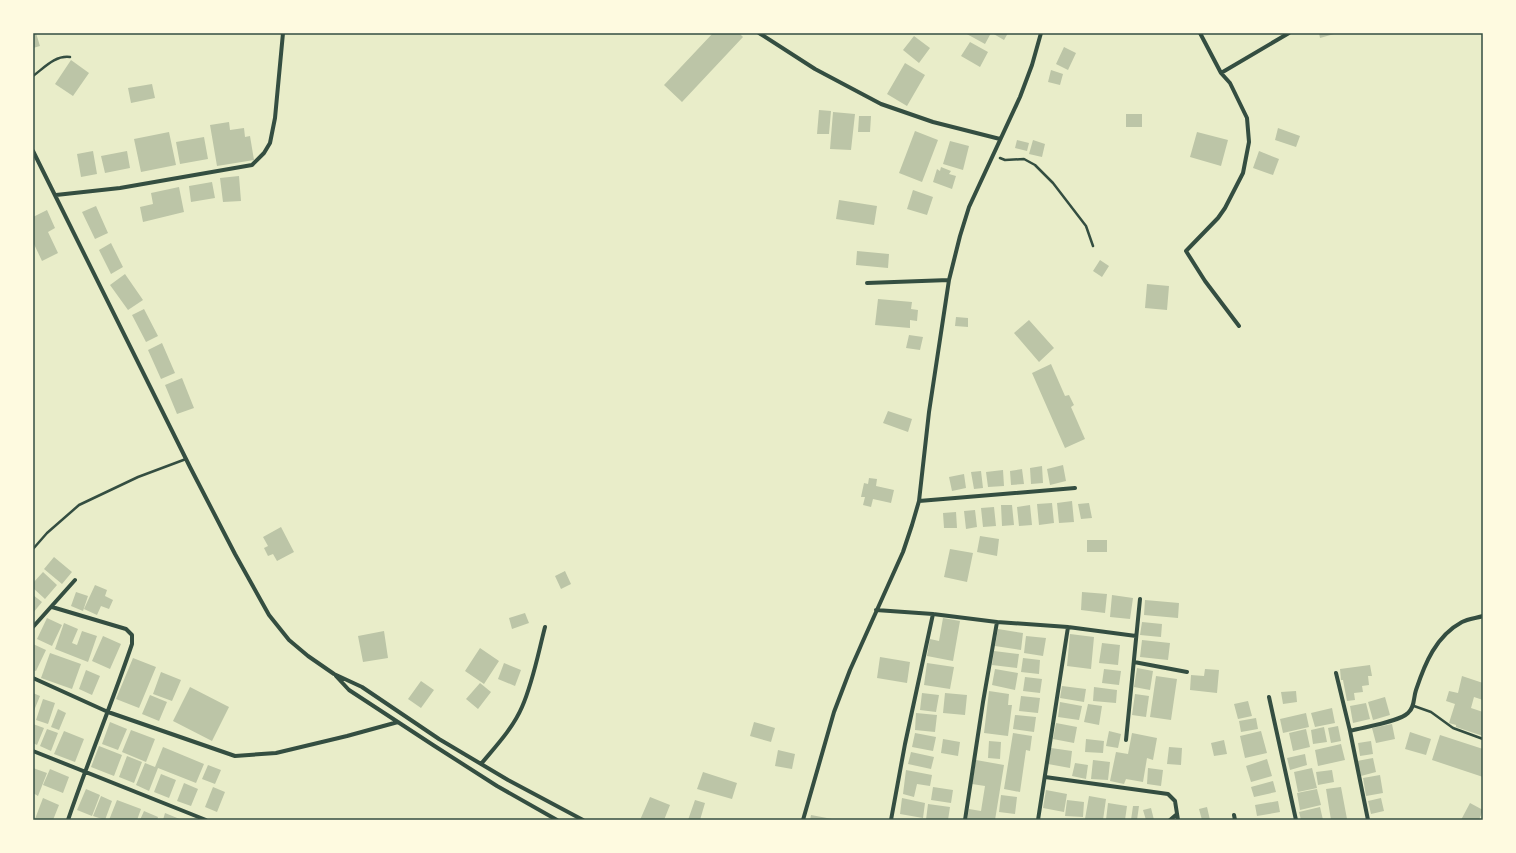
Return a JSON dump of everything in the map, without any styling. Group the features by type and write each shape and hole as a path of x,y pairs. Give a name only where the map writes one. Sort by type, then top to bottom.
{"street":[{"path":"56,195 120,188 252,165 264,154 270,143 275,118 283,33"},
{"path":"759,33 815,69 881,104 933,122 1000,139"},
{"path":"802,820 834,712 850,670 902,552 919,501 929,412 949,280 969,208 1022,90 1032,65 1041,33"},
{"path":"1200,33 1221,73 1230,83 1247,118 1249,142 1243,173 1225,208 1218,218 1186,251 1205,281 1239,326"},
{"path":"1221,73 1289,33"},
{"path":"33,150 186,459 235,554 269,615 289,640 308,656 334,674 362,687 439,739 508,780 583,820"},
{"path":"867,283 949,280"},
{"path":"919,501 1075,488"},
{"path":"33,627 75,580"},
{"path":"1126,740 1140,599"},
{"path":"52,607 126,629 132,635 132,644 108,712 84,772 68,820"},
{"path":"876,610 933,614 997,622 1068,627 1136,636"},
{"path":"891,820 917,684 933,614"},
{"path":"1350,731 1400,718 1410,712 1414,706 1415,694 1422,674 1433,650 1442,636 1463,621 1483,616"},
{"path":"965,820 997,622"},
{"path":"481,764 510,729 522,708 530,685 545,627"},
{"path":"1038,820 1068,627"},
{"path":"1134,662 1187,672"},
{"path":"1336,673 1350,731 1368,820"},
{"path":"334,674 349,690 497,786 557,820"},
{"path":"33,678 108,712 235,756 253,756 276,753 398,722"},
{"path":"1268,697 1296,820"},
{"path":"33,751 206,820"},
{"path":"1045,777 1168,794 1175,801 1178,820"},
{"path":"1170,820 1177,814"}],"lane":[{"path":"33,76 55,59 70,57"},
{"path":"33,549 47,533 79,505 138,477 186,459"},
{"path":"1414,706 1431,712 1452,728 1483,739"}],"path":[{"path":"992,155 1005,160 1024,159 1035,165 1053,183 1086,226 1093,246"}],"building":[{"path":"33,33 36,33 40,46 33,48"},
{"path":"713,33 739,33 743,37 682,102 664,85"},
{"path":"965,33 991,33 985,44"},
{"path":"992,33 1008,33 1004,40"},
{"path":"1319,33 1334,33 1334,34 1320,38"},
{"path":"914,36 930,48 919,63 903,50"},
{"path":"970,42 988,52 980,67 961,56"},
{"path":"1064,47 1076,53 1068,70 1056,64"},
{"path":"71,60 89,73 73,96 55,84"},
{"path":"905,63 925,75 907,106 887,94"},
{"path":"1051,70 1063,74 1060,85 1048,82"},
{"path":"152,84 155,98 131,103 128,88"},
{"path":"819,110 831,111 829,134 817,134"},
{"path":"833,112 855,114 851,150 830,149"},
{"path":"1126,114 1142,114 1142,127 1126,127"},
{"path":"859,116 871,116 870,132 858,132"},
{"path":"229,122 230,130 244,128 245,137 250,136 254,160 217,166 210,125"},
{"path":"1278,128 1300,136 1296,147 1275,140"},
{"path":"915,131 938,140 922,182 899,173"},
{"path":"169,132 176,165 141,172 134,139"},
{"path":"1197,132 1228,140 1221,166 1190,157"},
{"path":"204,137 208,159 180,164 176,142"},
{"path":"1017,140 1029,143 1027,151 1015,148"},
{"path":"1033,140 1045,144 1042,157 1029,154"},
{"path":"950,141 969,146 963,170 943,164"},
{"path":"93,151 97,174 81,177 77,154"},
{"path":"127,151 130,168 105,173 101,156"},
{"path":"1259,151 1279,159 1273,175 1253,168"},
{"path":"941,167 951,171 949,174 956,176 952,189 933,182 937,169 940,171"},
{"path":"239,176 241,201 223,202 220,178"},
{"path":"212,182 215,198 191,202 189,186"},
{"path":"179,187 184,212 143,222 140,207 153,204 151,193"},
{"path":"913,190 933,197 927,215 907,209"},
{"path":"839,200 877,206 874,225 836,219"},
{"path":"96,206 108,233 95,239 82,212"},
{"path":"47,210 55,228 48,232 58,253 42,261 33,242 33,217"},
{"path":"111,243 123,267 111,274 99,250"},
{"path":"857,251 889,254 888,268 856,265"},
{"path":"1100,260 1109,266 1102,277 1093,271"},
{"path":"125,274 143,300 128,310 110,285"},
{"path":"1147,284 1169,286 1167,310 1145,308"},
{"path":"878,299 912,302 911,309 918,310 917,321 910,320 910,328 875,325"},
{"path":"144,309 158,336 146,342 132,315"},
{"path":"956,317 968,318 968,327 955,326"},
{"path":"1029,320 1054,348 1039,362 1014,333"},
{"path":"909,335 923,337 920,350 906,348"},
{"path":"162,343 175,373 161,379 148,350"},
{"path":"1051,364 1065,396 1069,395 1074,405 1071,407 1085,439 1065,448 1032,373"},
{"path":"182,378 194,408 177,414 165,385"},
{"path":"888,411 912,419 908,432 883,423"},
{"path":"1063,465 1066,481 1050,485 1047,469"},
{"path":"1042,466 1043,483 1031,484 1030,468"},
{"path":"1022,469 1024,484 1011,485 1010,471"},
{"path":"1003,470 1004,486 988,487 986,472"},
{"path":"981,471 983,488 974,489 971,472"},
{"path":"964,474 966,488 952,491 949,477"},
{"path":"869,478 877,479 876,486 894,490 891,503 873,499 871,507 863,505 865,497 861,497 864,483 868,484"},
{"path":"1072,501 1074,522 1059,523 1057,503"},
{"path":"1052,503 1054,523 1039,525 1037,504"},
{"path":"1089,503 1092,518 1081,519 1078,504"},
{"path":"1001,505 1012,505 1014,525 1002,526"},
{"path":"1030,505 1032,525 1019,526 1017,507"},
{"path":"994,507 996,526 983,527 981,508"},
{"path":"975,510 977,527 966,529 964,511"},
{"path":"956,512 957,528 944,528 943,513"},
{"path":"281,527 294,552 277,561 273,554 268,556 264,548 268,546 263,537"},
{"path":"980,536 999,539 997,556 977,552"},
{"path":"1087,540 1107,540 1107,552 1087,552"},
{"path":"950,549 973,553 967,582 944,577"},
{"path":"54,557 72,572 62,584 44,569"},
{"path":"565,571 571,584 561,589 555,576"},
{"path":"43,572 57,585 45,599 33,588 33,583"},
{"path":"95,585 107,590 105,596 113,600 109,609 101,606 97,615 84,609"},
{"path":"76,592 88,596 83,611 71,606"},
{"path":"1082,592 1107,594 1105,613 1081,610"},
{"path":"33,595 42,602 33,613"},
{"path":"1112,595 1133,598 1130,619 1110,617"},
{"path":"1145,600 1179,603 1178,618 1144,615"},
{"path":"525,613 529,623 512,629 509,618"},
{"path":"47,618 62,625 52,646 37,639"},
{"path":"943,618 960,621 953,661 927,656 930,639 939,641"},
{"path":"1142,622 1162,624 1161,637 1140,635"},
{"path":"64,623 78,629 72,643 77,645 82,631 97,636 88,662 55,649"},
{"path":"998,629 1023,633 1021,650 995,646"},
{"path":"384,631 388,658 363,662 358,636"},
{"path":"1070,634 1094,637 1091,669 1067,666"},
{"path":"103,636 121,644 110,669 92,661"},
{"path":"1026,636 1046,638 1043,656 1024,653"},
{"path":"1142,640 1170,643 1168,660 1140,657"},
{"path":"1102,643 1120,645 1118,665 1099,663"},
{"path":"33,644 46,650 36,671 33,670"},
{"path":"480,648 499,661 484,684 465,671"},
{"path":"994,651 1019,654 1017,668 992,665"},
{"path":"50,653 81,664 72,689 41,678"},
{"path":"880,657 910,662 907,683 877,678"},
{"path":"133,658 156,667 139,708 116,699"},
{"path":"1023,658 1040,660 1039,674 1021,672"},
{"path":"504,663 521,670 515,686 498,679"},
{"path":"927,663 954,667 950,689 924,685"},
{"path":"1370,665 1372,676 1368,676 1369,685 1362,686 1363,692 1354,693 1355,700 1347,701 1343,680 1341,680 1340,669"},
{"path":"1137,668 1153,671 1150,690 1134,687"},
{"path":"995,669 1018,673 1015,690 992,685"},
{"path":"1104,669 1121,671 1119,685 1102,683"},
{"path":"1205,669 1219,670 1217,693 1190,690 1191,675 1204,676"},
{"path":"86,670 100,676 92,695 79,689"},
{"path":"161,672 181,680 172,701 153,694"},
{"path":"1156,676 1177,679 1171,720 1150,717"},
{"path":"1462,676 1483,683 1483,700 1474,697 1471,708 1483,712 1483,736 1456,727 1456,725 1449,723 1455,704 1446,701 1449,691 1458,693"},
{"path":"1025,677 1042,679 1040,693 1023,691"},
{"path":"421,681 434,690 421,708 408,699"},
{"path":"480,683 491,692 478,709 466,699"},
{"path":"1062,686 1086,689 1084,702 1060,698"},
{"path":"190,687 229,707 212,741 173,721"},
{"path":"1094,687 1117,690 1116,703 1093,701"},
{"path":"989,691 1009,694 1008,705 1012,705 1008,736 984,733"},
{"path":"1296,691 1297,702 1283,704 1281,692"},
{"path":"33,693 40,696 33,713"},
{"path":"922,693 939,695 936,712 920,710"},
{"path":"945,693 967,695 965,715 943,713"},
{"path":"1135,694 1149,696 1146,717 1132,715"},
{"path":"150,695 167,702 159,721 142,714"},
{"path":"1021,696 1040,698 1038,713 1019,711"},
{"path":"1385,697 1390,715 1373,720 1368,702"},
{"path":"43,699 55,703 48,724 36,720"},
{"path":"1248,701 1252,716 1238,719 1234,704"},
{"path":"1060,702 1082,706 1079,720 1058,717"},
{"path":"1366,703 1370,719 1353,723 1350,706"},
{"path":"1088,704 1102,706 1099,725 1084,722"},
{"path":"1332,708 1335,723 1315,727 1311,713"},
{"path":"58,709 66,713 59,730 51,727"},
{"path":"916,713 937,715 935,732 915,730"},
{"path":"1306,713 1309,727 1283,733 1280,719"},
{"path":"1015,715 1036,717 1034,732 1013,729"},
{"path":"1256,718 1258,729 1241,732 1239,721"},
{"path":"110,722 127,729 118,750 102,744"},
{"path":"754,722 775,728 771,742 750,736"},
{"path":"1056,723 1077,727 1074,743 1053,739"},
{"path":"33,724 44,728 37,745 33,743"},
{"path":"1392,724 1395,739 1376,743 1372,728"},
{"path":"1338,726 1341,741 1331,743 1328,728"},
{"path":"1324,727 1327,742 1313,744 1311,730"},
{"path":"47,729 58,733 51,751 40,746"},
{"path":"1306,729 1310,747 1293,751 1289,733"},
{"path":"131,730 155,739 146,762 122,752"},
{"path":"64,731 84,739 75,762 54,754"},
{"path":"1109,731 1121,734 1118,748 1106,746"},
{"path":"1261,731 1267,753 1245,758 1240,736"},
{"path":"1410,732 1431,739 1426,755 1405,749"},
{"path":"915,733 936,737 933,751 912,747"},
{"path":"1013,733 1032,736 1030,751 1026,750 1020,792 1004,789"},
{"path":"1132,733 1157,738 1153,760 1147,758 1143,782 1126,779 1124,784 1110,781 1116,752 1128,754"},
{"path":"1440,735 1483,749 1483,777 1432,760"},
{"path":"943,739 960,742 958,756 941,753"},
{"path":"1086,739 1104,741 1103,753 1085,752"},
{"path":"1224,740 1227,754 1214,756 1211,743"},
{"path":"989,741 1001,742 1000,759 988,758"},
{"path":"1371,741 1373,754 1360,756 1358,743"},
{"path":"1341,744 1345,760 1318,766 1315,750"},
{"path":"99,746 122,755 114,776 91,767"},
{"path":"163,747 204,764 196,783 158,768 149,791 136,785 145,763 155,767"},
{"path":"1169,747 1182,748 1181,765 1167,764"},
{"path":"1051,748 1072,751 1070,768 1048,764"},
{"path":"778,750 795,754 792,769 775,766"},
{"path":"911,752 934,757 931,769 908,764"},
{"path":"1305,754 1307,765 1290,770 1287,758"},
{"path":"127,756 142,762 134,783 119,777"},
{"path":"1373,758 1376,772 1361,776 1357,761"},
{"path":"1267,759 1272,776 1251,782 1246,766"},
{"path":"976,760 1004,765 995,820 967,820 969,809 981,811 985,786 972,784"},
{"path":"1093,760 1110,762 1108,780 1091,779"},
{"path":"1075,763 1088,765 1086,779 1072,776"},
{"path":"208,765 221,770 215,784 202,779"},
{"path":"33,768 47,773 38,796 33,793"},
{"path":"1148,768 1163,770 1161,786 1147,784"},
{"path":"1312,768 1317,788 1298,792 1294,772"},
{"path":"50,769 69,777 63,793 43,785"},
{"path":"906,770 932,775 930,786 917,784 914,797 903,794"},
{"path":"1332,770 1334,782 1318,785 1316,772"},
{"path":"703,772 737,783 732,799 697,789"},
{"path":"161,774 176,780 169,798 154,792"},
{"path":"1380,775 1383,793 1366,796 1363,778"},
{"path":"1273,781 1276,792 1254,797 1251,787"},
{"path":"184,783 198,789 191,806 177,801"},
{"path":"213,787 225,792 217,812 205,807"},
{"path":"933,787 953,790 951,803 931,800"},
{"path":"1341,787 1347,819 1331,820 1326,789"},
{"path":"86,789 100,795 92,816 77,810"},
{"path":"1317,789 1321,805 1300,810 1297,793"},
{"path":"1046,790 1067,794 1064,812 1043,808"},
{"path":"1001,795 1017,797 1015,814 999,812"},
{"path":"101,796 112,801 105,820 93,816"},
{"path":"1089,796 1106,799 1103,820 1085,819"},
{"path":"650,797 670,805 664,820 640,820"},
{"path":"43,798 59,805 53,820 35,819"},
{"path":"902,798 925,803 923,818 900,814"},
{"path":"1381,798 1384,811 1371,814 1368,801"},
{"path":"117,800 141,809 137,820 109,820"},
{"path":"695,800 705,803 700,820 688,820"},
{"path":"1067,800 1084,802 1083,817 1065,816"},
{"path":"1278,801 1280,812 1257,816 1255,805"},
{"path":"1108,803 1127,806 1125,820 1106,820"},
{"path":"1470,803 1483,810 1479,820 1461,820"},
{"path":"928,804 950,807 948,820 926,820"},
{"path":"1133,806 1139,806 1137,820 1131,820"},
{"path":"1207,807 1210,820 1202,820 1199,809"},
{"path":"1320,807 1323,820 1301,820 1299,812"},
{"path":"1151,808 1154,820 1146,820 1143,810"},
{"path":"144,811 158,817 157,820 140,820"},
{"path":"165,813 182,820 163,820"},
{"path":"811,815 832,819 832,820 810,820"}]}
